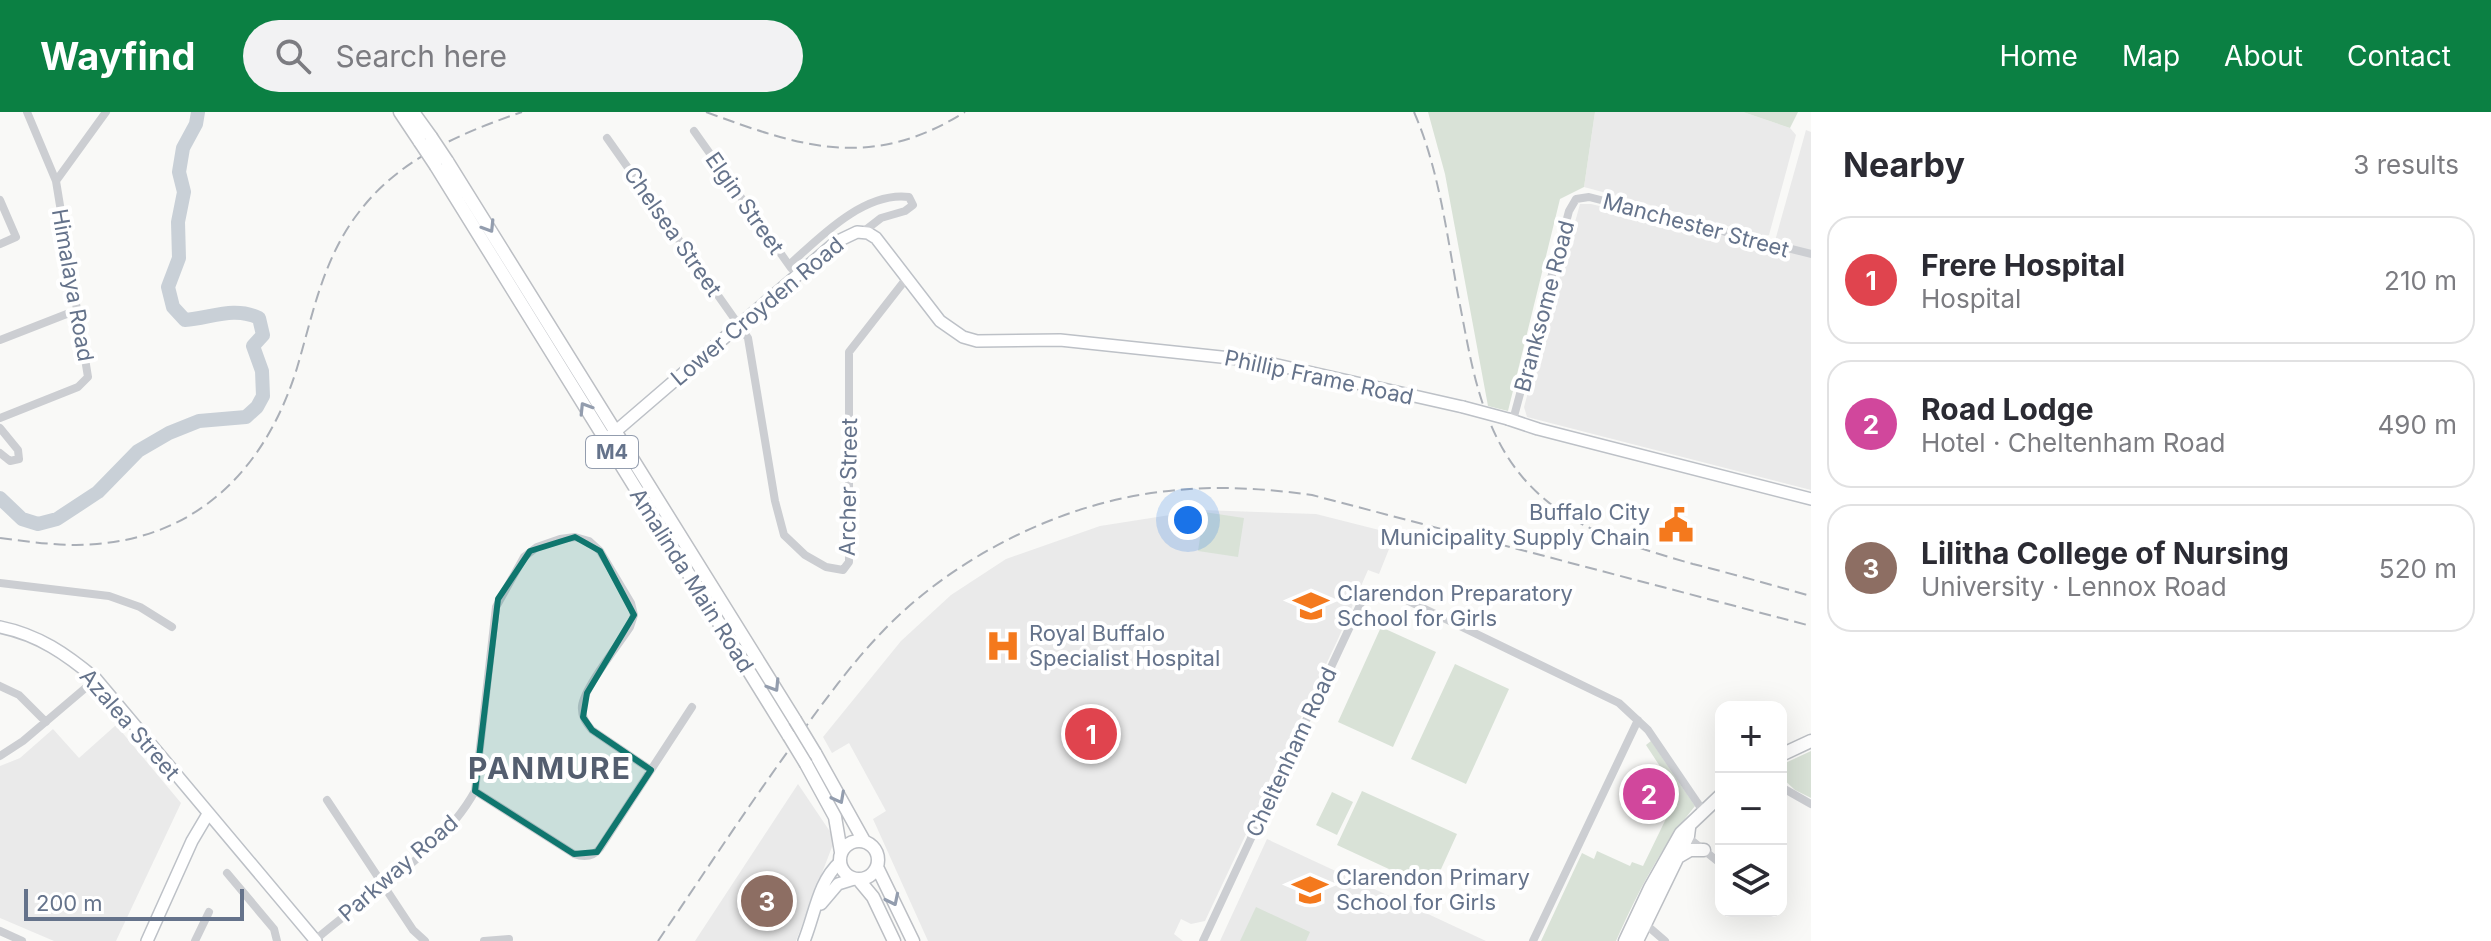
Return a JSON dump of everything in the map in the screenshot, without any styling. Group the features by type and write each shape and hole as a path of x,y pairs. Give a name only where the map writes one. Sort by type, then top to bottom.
{"main road":[{"name":"Amalinda Main Road","path":"400,112 426,140"},
{"name":"Amalinda Main Road","path":"413,112 426,140 616,432 795,720 864,841 877,854 877,867 913,941"},
{"name":"Amalinda Main Road","path":"442,164 605,440 806,764 835,817 844,873 856,879 873,897 894,941"},
{"path":"1787,752 1811,741"},
{"path":"1637,941 1641,920 1686,833 1715,800"},
{"path":"1625,941 1641,920 1677,857 1686,833"},
{"path":"840,857 853,841 864,841"},
{"path":"1677,857 1690,850 1704,850"},
{"path":"856,879 870,876 877,867"}],"street":[{"path":"27,112 56,181"},
{"name":"Himalaya Road","path":"0,418 86,381 88,370 56,181 106,112"},
{"name":"Elgin Street","path":"694,131 792,270"},
{"name":"Chelsea Street","path":"607,138 738,324"},
{"name":"Lower Croyden Road","path":"605,440 738,324 836,224 858,210 897,197 912,200 909,210 890,214 866,230 842,238 792,270"},
{"name":"Manchester Street","path":"1581,197 1811,254"},
{"name":"Branksome Road","path":"1511,420 1569,211 1572,203 1581,197"},
{"path":"0,200 16,237 0,244"},
{"path":"858,210 866,230"},
{"name":"Phillip Frame Road","path":"866,230 876,238 940,321 963,337 977,341 1060,340 1259,361 1463,407 1811,499"},
{"name":"Archer Street","path":"738,324 750,344 775,501 784,535 805,555 826,567 843,570 849,562 850,552 849,352 906,279"},
{"path":"0,340 77,310"},
{"path":"0,428 18,450 19,459 10,461 0,453"},
{"path":"651,770 592,730 583,717 587,693 630,627 634,615 631,603 600,551 583,539 567,538 530,551 514,570 498,599 494,614 475,791 574,854 587,856 600,848 651,770 692,707"},
{"path":"0,583 109,596 140,607 172,627"},
{"name":"Cheltenham Road","path":"1203,941 1361,603 1371,592 1384,590 1396,595 1605,694 1638,720 1703,811"},
{"name":"Azalea Street","path":"0,627 45,641 68,655 96,679 315,941"},
{"path":"0,756 96,679"},
{"path":"0,686 19,695 46,722"},
{"path":"1533,941 1638,720"},
{"name":"Parkway Road","path":"315,941 446,830 475,791"},
{"path":"1787,791 1810,805"},
{"path":"327,800 413,930 425,941"},
{"path":"147,941 192,841 208,814"},
{"path":"1686,833 1715,859"},
{"path":"804,941 826,877 840,857"},
{"path":"227,873 274,929 277,941"},
{"path":"814,915 838,884 856,879"},
{"path":"195,941 209,912"},
{"path":"1641,920 1665,941"},
{"path":"0,931 22,941"},
{"path":"484,941 509,939"}],"highlighted area":[{"path":"575,537 600,551 634,615 587,693 583,717 592,730 651,770 597,852 574,854 475,791 498,599 530,551"}],"shaded area":[{"path":"1428,112 1595,112 1584,187 1560,199 1508,411 1488,406 1445,174"},
{"path":"1595,112 1743,112 1790,128 1796,135 1769,235 1584,187"},
{"path":"1743,112 1798,112 1790,128"},
{"path":"1806,130 1811,132 1811,490 1527,417 1524,407 1580,204 1591,204 1773,248"},
{"path":"1202,510 1316,514 1395,534 1379,574 1368,570 1205,921 1191,924 1181,919 1174,934 1183,941 928,941 873,819 886,811 849,743 832,753 823,737 901,641 951,595 1006,559 1100,526"},
{"path":"1204,512 1244,518 1238,557 1198,551"},
{"path":"1381,627 1436,652 1393,747 1338,722"},
{"path":"1455,664 1509,689 1466,784 1411,759"},
{"path":"116,725 181,803 116,941 54,941 0,918 0,766 20,758 53,729 79,758"},
{"path":"1651,741 1695,806 1651,871 1616,941 1541,941 1582,853 1594,859 1597,851 1630,866 1632,862 1643,866 1678,794 1646,745"},
{"path":"1811,751 1811,798 1787,783 1787,762"},
{"path":"798,784 835,839 796,941 695,941"},
{"path":"1362,791 1457,834 1432,889 1337,845"},
{"path":"1332,792 1353,802 1337,835 1316,825"},
{"name":"Clarendon Primary School for Girls","path":"1267,839 1486,941 1220,941"},
{"path":"1256,907 1310,932 1306,941 1240,941"}],"waterway":[{"path":"0,498 22,519 38,524 57,519 98,492 138,451 169,433 199,421 246,417 263,396 262,371 253,346 263,335 259,318 231,313 185,320 173,307 168,287 179,258 178,222 184,192 179,172 183,148 196,124 198,112"}],"railway":[{"path":"0,538 72,545 135,538 199,510 225,489 248,464 268,435 284,403 328,267 359,212 393,177 433,150 476,129 522,112"},
{"path":"706,112 773,135 836,147 867,147 898,142 931,130 965,112"},
{"path":"1414,112 1436,179 1480,394 1507,456 1527,482 1549,503 1574,520 1630,545 1811,596"},
{"path":"658,941 809,722 883,631 942,580 975,558 1046,522 1122,498 1217,488 1312,495 1811,626"}],"place":[{"name":"Buffalo City Municipality Supply Chain","path":"1676,525"},
{"name":"Clarendon Preparatory School for Girls","path":"1311,606"},
{"name":"Royal Buffalo Specialist Hospital","path":"1003,646"},
{"name":"Frere Hospital","path":"1091,734"},
{"name":"Road Lodge","path":"1649,794"},
{"name":"Clarendon Primary School for Girls","path":"1310,890"},
{"name":"Lilitha College of Nursing","path":"767,901"}],"district":[{"name":"PANMURE","path":"550,768"}]}
